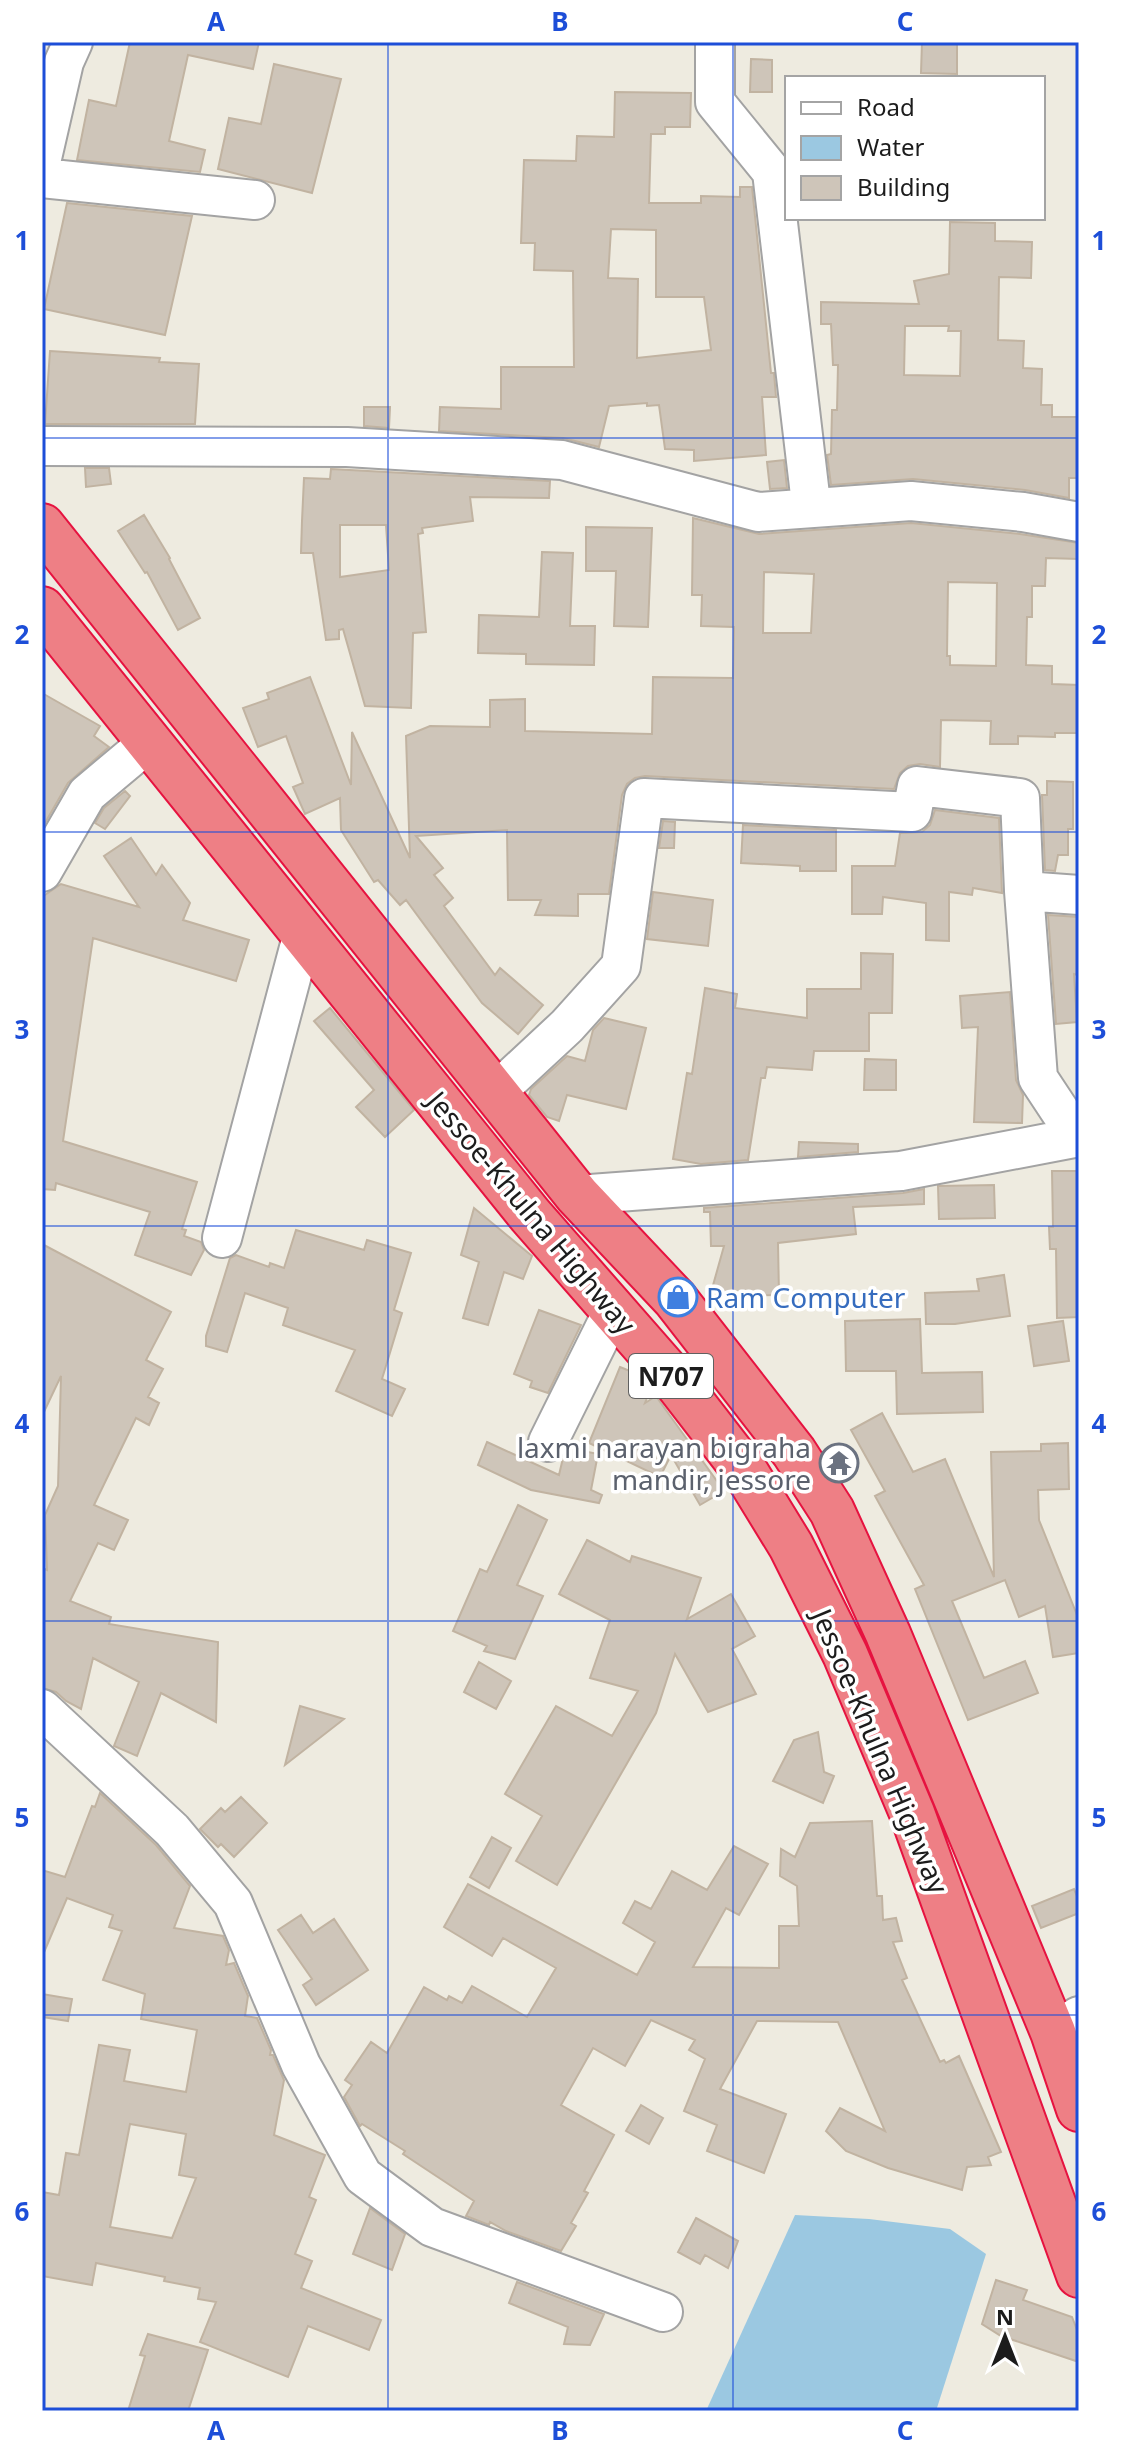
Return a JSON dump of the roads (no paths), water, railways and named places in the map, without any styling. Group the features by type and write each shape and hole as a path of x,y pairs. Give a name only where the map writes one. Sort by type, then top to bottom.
{"highway":[{"name":"Jessoe-Khulna Highway","path":"42,526 577,1195 675,1299 794,1452 832,1511 1066,2024 1079,2109"},
{"name":"Jessoe-Khulna Highway","path":"42,609 530,1215 677,1383 745,1471 791,1546 845,1654 912,1813 1079,2275"}],"street":[{"path":"42,158 64,62 73,42"},
{"path":"715,42 715,102 772,172 810,495"},
{"path":"42,178 255,200"},
{"path":"42,446 347,447 562,460 758,512 911,501 1023,512 1079,522"},
{"path":"42,872 87,794 149,742"},
{"path":"495,1093 567,1026 621,966 644,798 912,812 917,786 1020,798 1038,1078 1078,1137 901,1171 577,1195"},
{"path":"1024,891 1079,895"},
{"path":"222,1238 303,933"},
{"path":"548,1442 613,1311"},
{"path":"42,1709 172,1830 233,1903 301,2065 363,2176 432,2227 663,2312"}],"water":[{"path":"795,2215 869,2219 950,2229 986,2254 936,2411 706,2411"}],"place":[{"name":"Ram Computer","path":"678,1297"},
{"name":"laxmi narayan bigraha mandir, jessore","path":"839,1463"}]}
